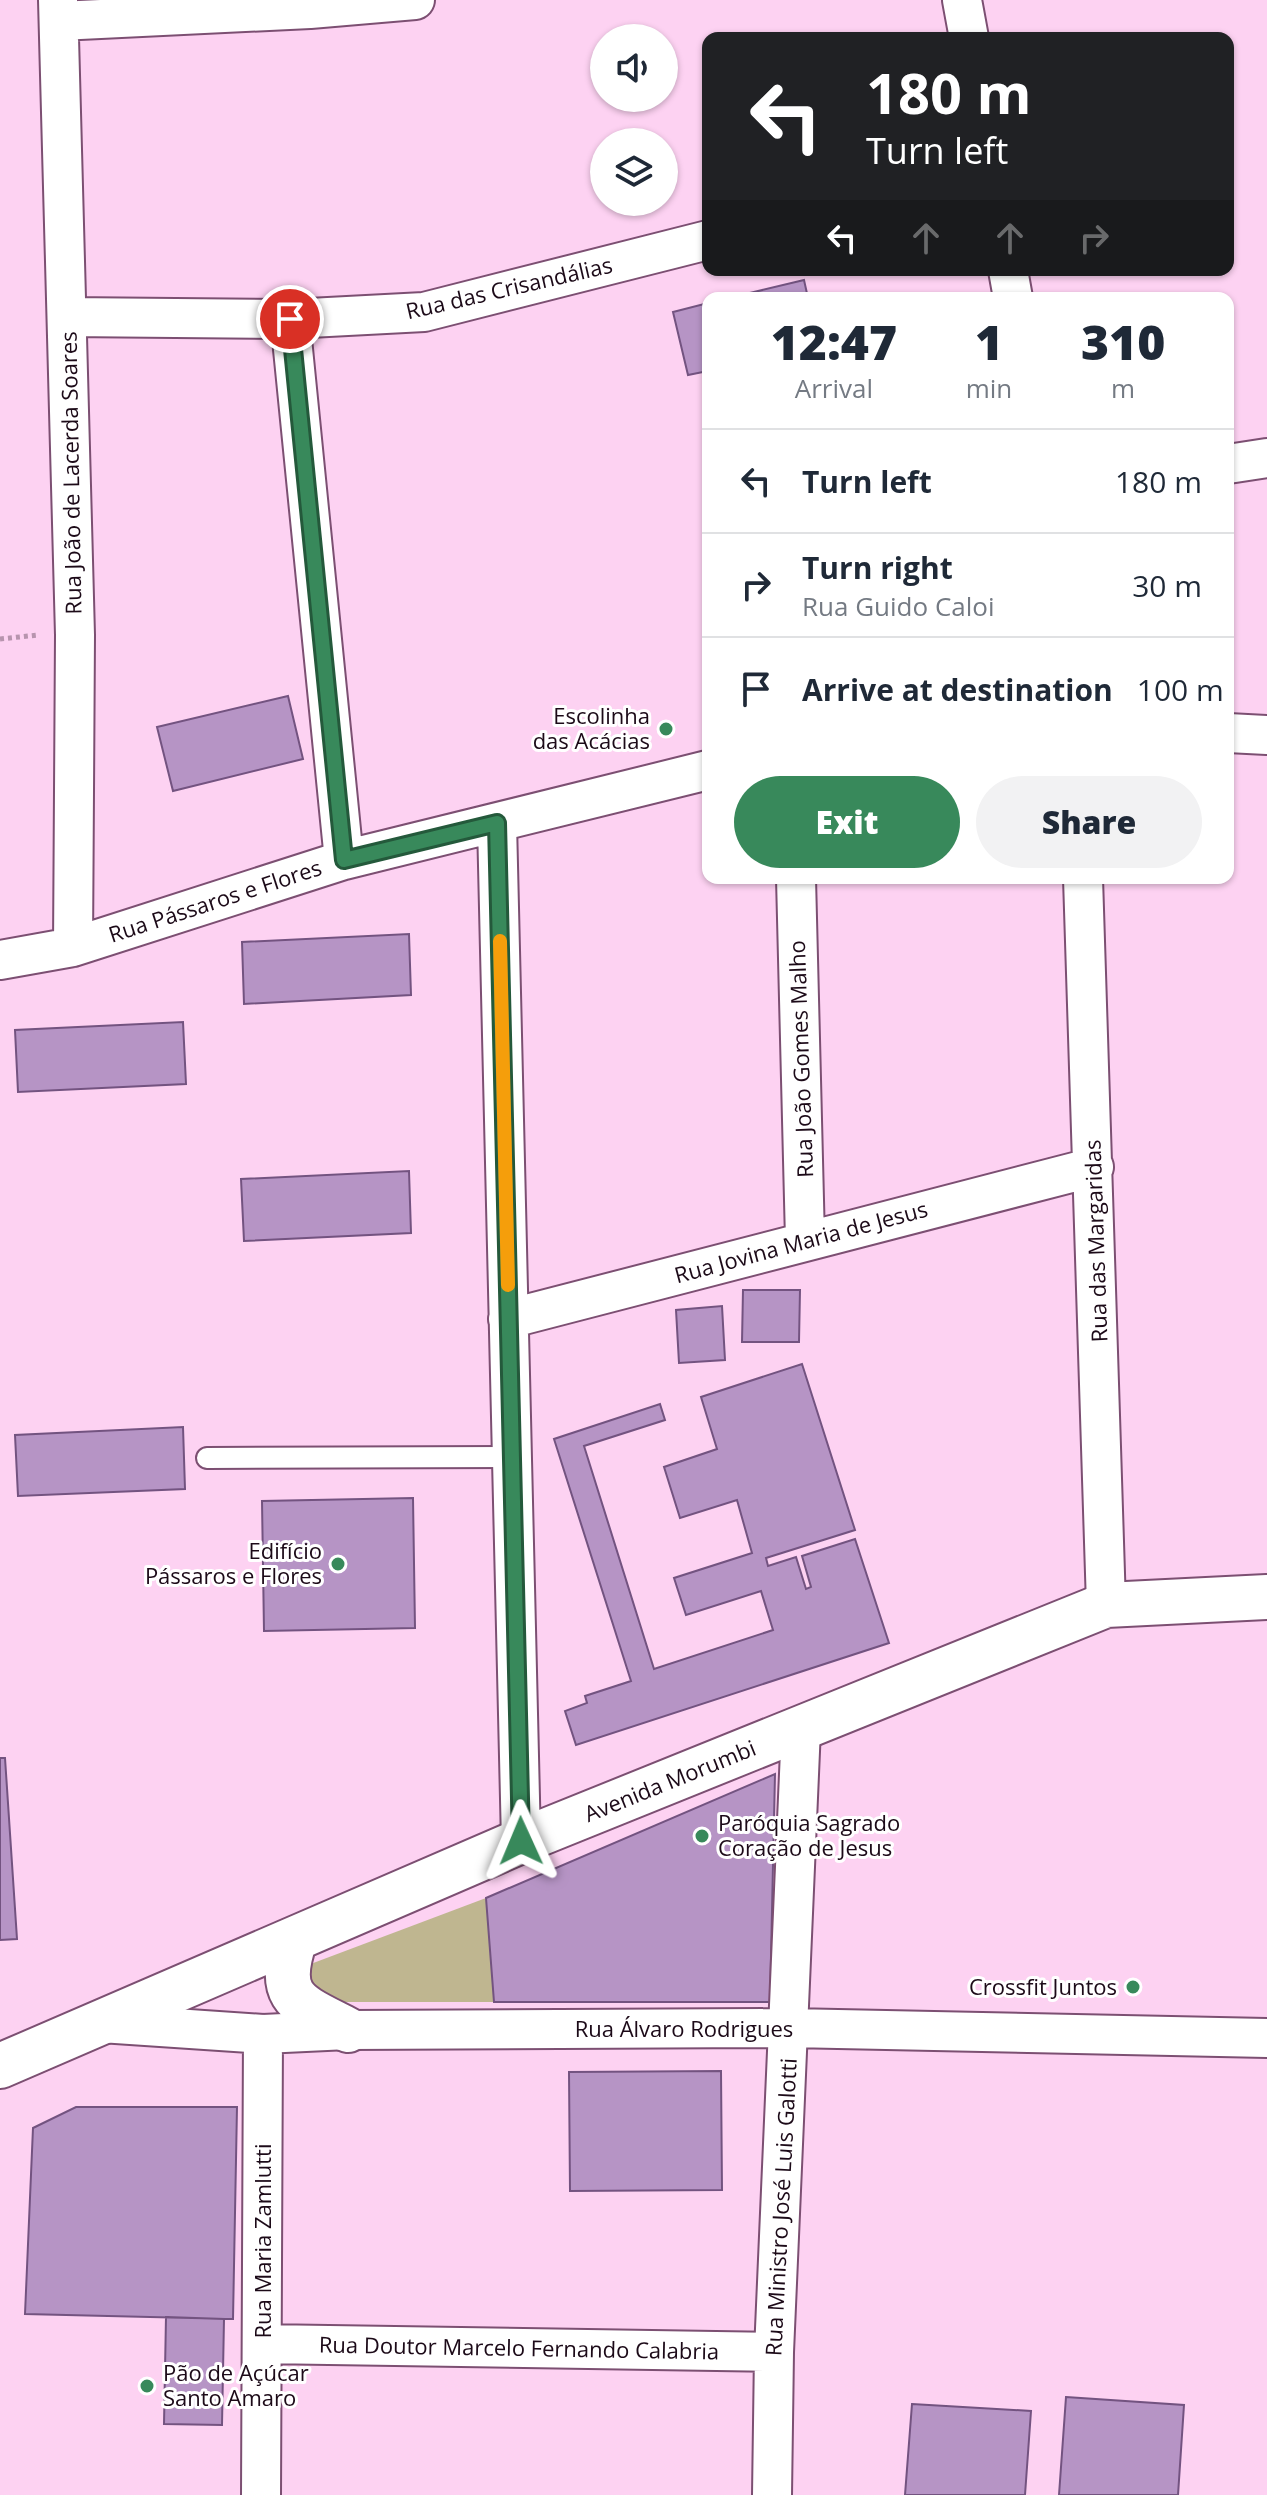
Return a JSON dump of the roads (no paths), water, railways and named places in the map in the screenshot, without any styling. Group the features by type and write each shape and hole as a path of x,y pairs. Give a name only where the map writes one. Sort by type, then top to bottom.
{"street":[{"path":"59,10 310,9 415,0"},
{"path":"962,0 968,32"},
{"name":"Rua João de Lacerda Soares","path":"59,10 75,635 73,947"},
{"name":"Rua das Crisandálias","path":"68,317 290,319 424,312 702,242"},
{"path":"290,319 344,860"},
{"path":"1234,463 1267,458"},
{"path":"1234,733 1267,735"},
{"name":"Rua Pássaros e Flores","path":"0,960 73,947 344,860 702,772"},
{"path":"497,823 521,1841"},
{"name":"Rua João Gomes Malho","path":"796,884 805,1240"},
{"name":"Rua das Margaridas","path":"1083,884 1106,1605"},
{"name":"Rua Jovina Maria de Jesus","path":"508,1319 1094,1167"},
{"name":"Avenida Morumbi","path":"0,2066 521,1841 1106,1605 1267,1597"},
{"name":"Rua Ministro José Luis Galotti","path":"772,2495 774,2352 801,1728"},
{"path":"295,1939 285,1975 290,1991 303,2005 348,2030"},
{"name":"Rua Álvaro Rodrigues","path":"101,2023 263,2034 348,2030 790,2028 1267,2038"},
{"name":"Rua Maria Zamlutti","path":"261,2495 263,2034"},
{"name":"Rua Doutor Marcelo Fernando Calabria","path":"263,2344 774,2352"}],"lane":[{"path":"207,1458 512,1457"}],"place":[{"name":"Escolinha das Acácias","path":"666,729"},
{"name":"Edifício Pássaros e Flores","path":"338,1564"},
{"name":"Paróquia Sagrado Coração de Jesus","path":"702,1836"},
{"name":"Crossfit Juntos","path":"1133,1987"},
{"name":"Pão de Açúcar Santo Amaro","path":"147,2386"}]}
